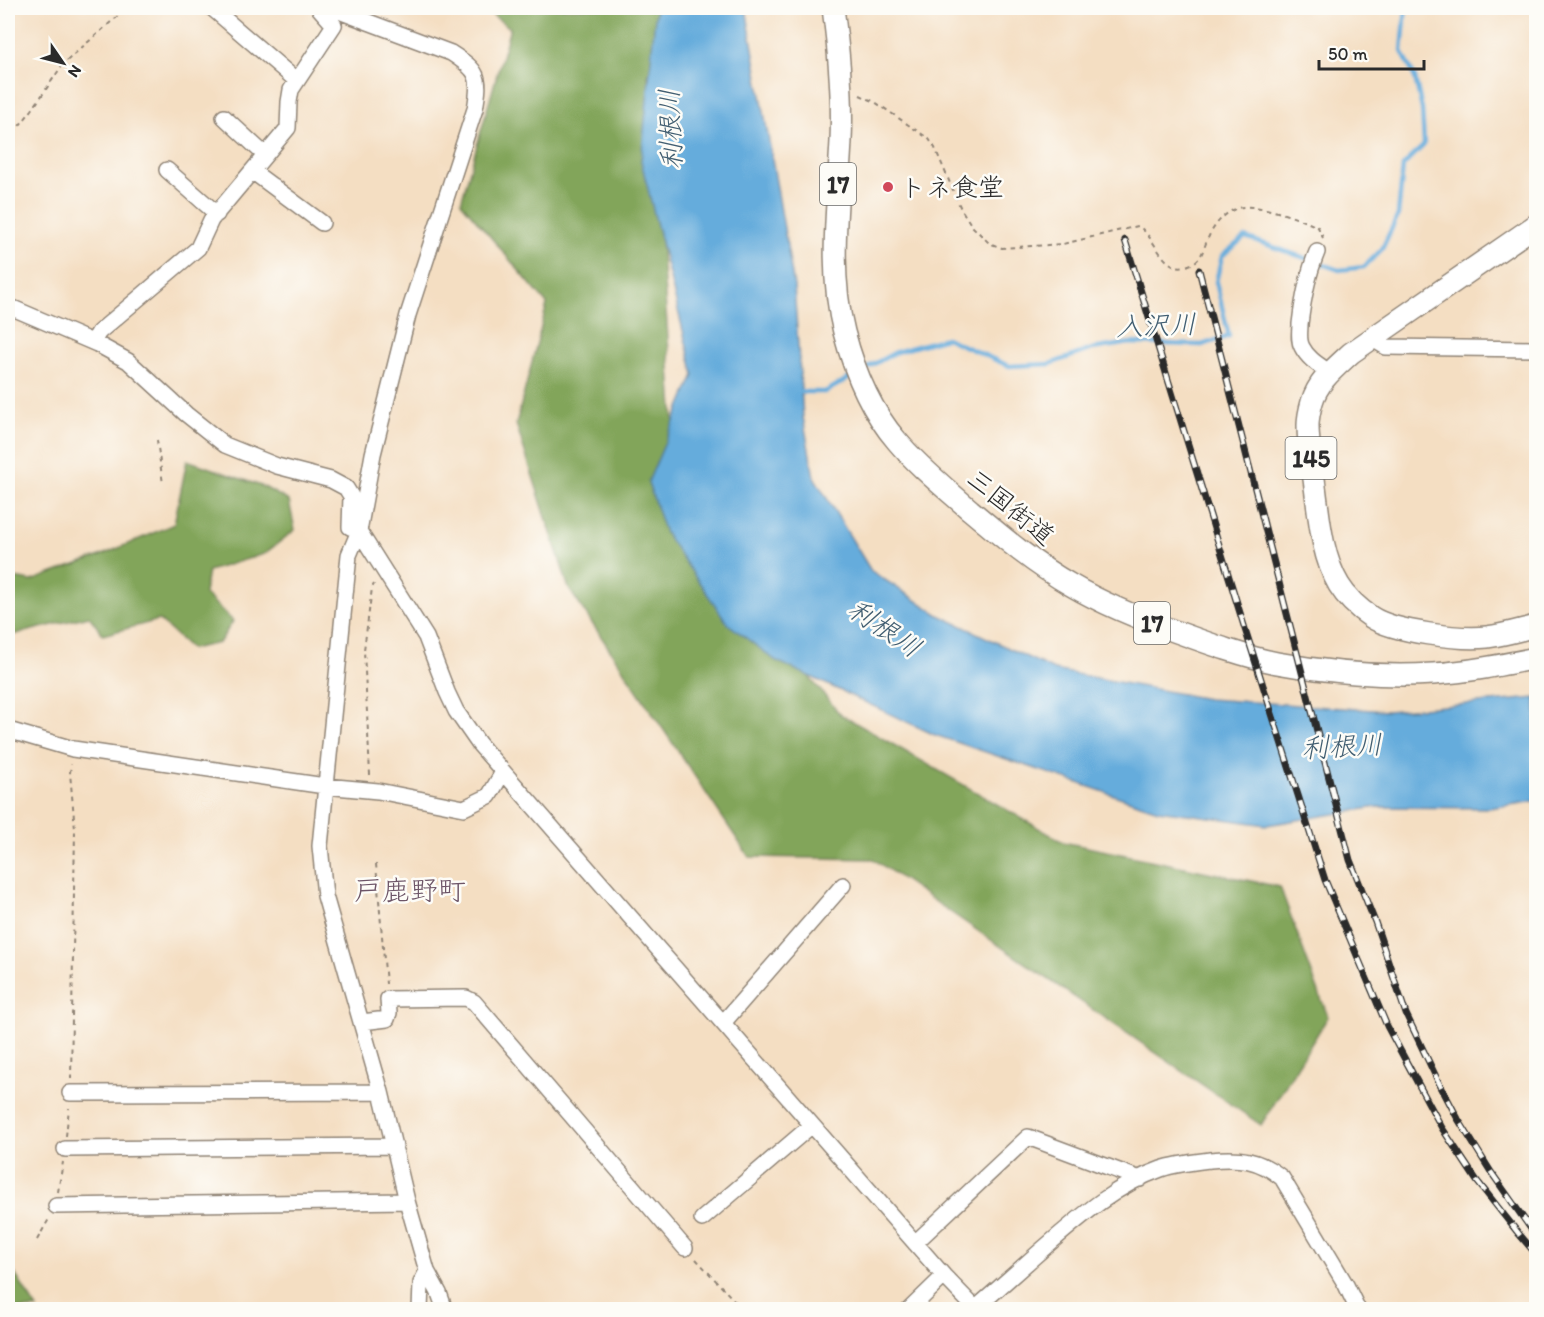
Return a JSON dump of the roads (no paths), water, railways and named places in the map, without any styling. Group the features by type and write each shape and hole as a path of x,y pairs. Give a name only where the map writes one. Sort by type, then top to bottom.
{"highway":[{"name":"三国街道","path":"833,8 840,85 841,140 836,209 836,274 845,333 871,402 896,440 945,488 1034,561 1068,584 1147,622 1232,651 1275,663 1316,669 1373,673 1431,674 1467,671 1536,658"},
{"name":"145","path":"1536,225 1371,338 1329,372 1312,401 1308,422 1323,542 1339,585 1360,609 1374,619 1416,632 1450,636 1488,637 1536,626"}],"street":[{"path":"212,8 297,81"},
{"path":"93,342 99,332 198,248 211,220 288,128 291,90 334,25 319,8"},
{"path":"332,8 451,53 468,64 476,75 479,88 476,109 408,315 373,454 359,531 349,555 320,846 325,896 381,1092 407,1202 427,1271 445,1310"},
{"path":"224,117 265,155"},
{"path":"166,170 217,214"},
{"path":"252,171 322,223"},
{"path":"1317,252 1302,300 1300,344 1308,357 1329,372"},
{"path":"8,306 93,342 128,361 186,414 225,444 277,466 330,480 346,488 351,496 350,527 359,531 426,637 456,711 479,744 944,1276 976,1309 1086,1212 1131,1183 1162,1169 1225,1158 1248,1159 1273,1170 1282,1178 1346,1285 1358,1310"},
{"path":"1371,338 1386,347 1536,349"},
{"path":"8,730 73,749 325,786 370,790 464,808 489,796 504,772"},
{"path":"723,1023 843,885"},
{"path":"362,1022 387,1019 388,999 466,998 474,1002 685,1248"},
{"path":"70,1094 381,1092"},
{"path":"702,1219 812,1125"},
{"path":"915,1243 1028,1137 1140,1179"},
{"path":"65,1149 395,1146"},
{"path":"56,1206 407,1202"},
{"path":"420,1310 421,1282 427,1271"},
{"path":"909,1310 944,1276"}],"water":[{"name":"利根川","path":"656,8 746,8 794,286 803,417 814,477 871,571 939,615 1054,670 1208,699 1387,711 1536,698 1536,801 1489,808 1377,807 1267,825 1158,810 935,735 775,660 728,624 665,533 648,482 694,375 641,161"}],"waterway":[{"name":"入沢川","path":"863,370 896,352 946,338 1009,366 1050,364 1092,349 1130,343 1202,345 1229,336 1216,282 1222,256 1245,237 1339,270 1364,267 1382,249 1398,215 1403,166 1424,145 1422,109 1415,78 1402,51 1406,8"},
{"name":"入沢川","path":"797,392 825,392 853,376"}],"railway":[{"path":"1125,240 1325,880 1387,1026 1442,1128 1477,1181 1536,1254"},
{"path":"1199,270 1350,860 1375,922 1406,1014 1437,1079 1458,1119 1491,1172 1536,1236"}],"place":[{"name":"トネ食堂","path":"888,187"}],"district":[{"name":"戸鹿野町","path":"410,890"}]}
